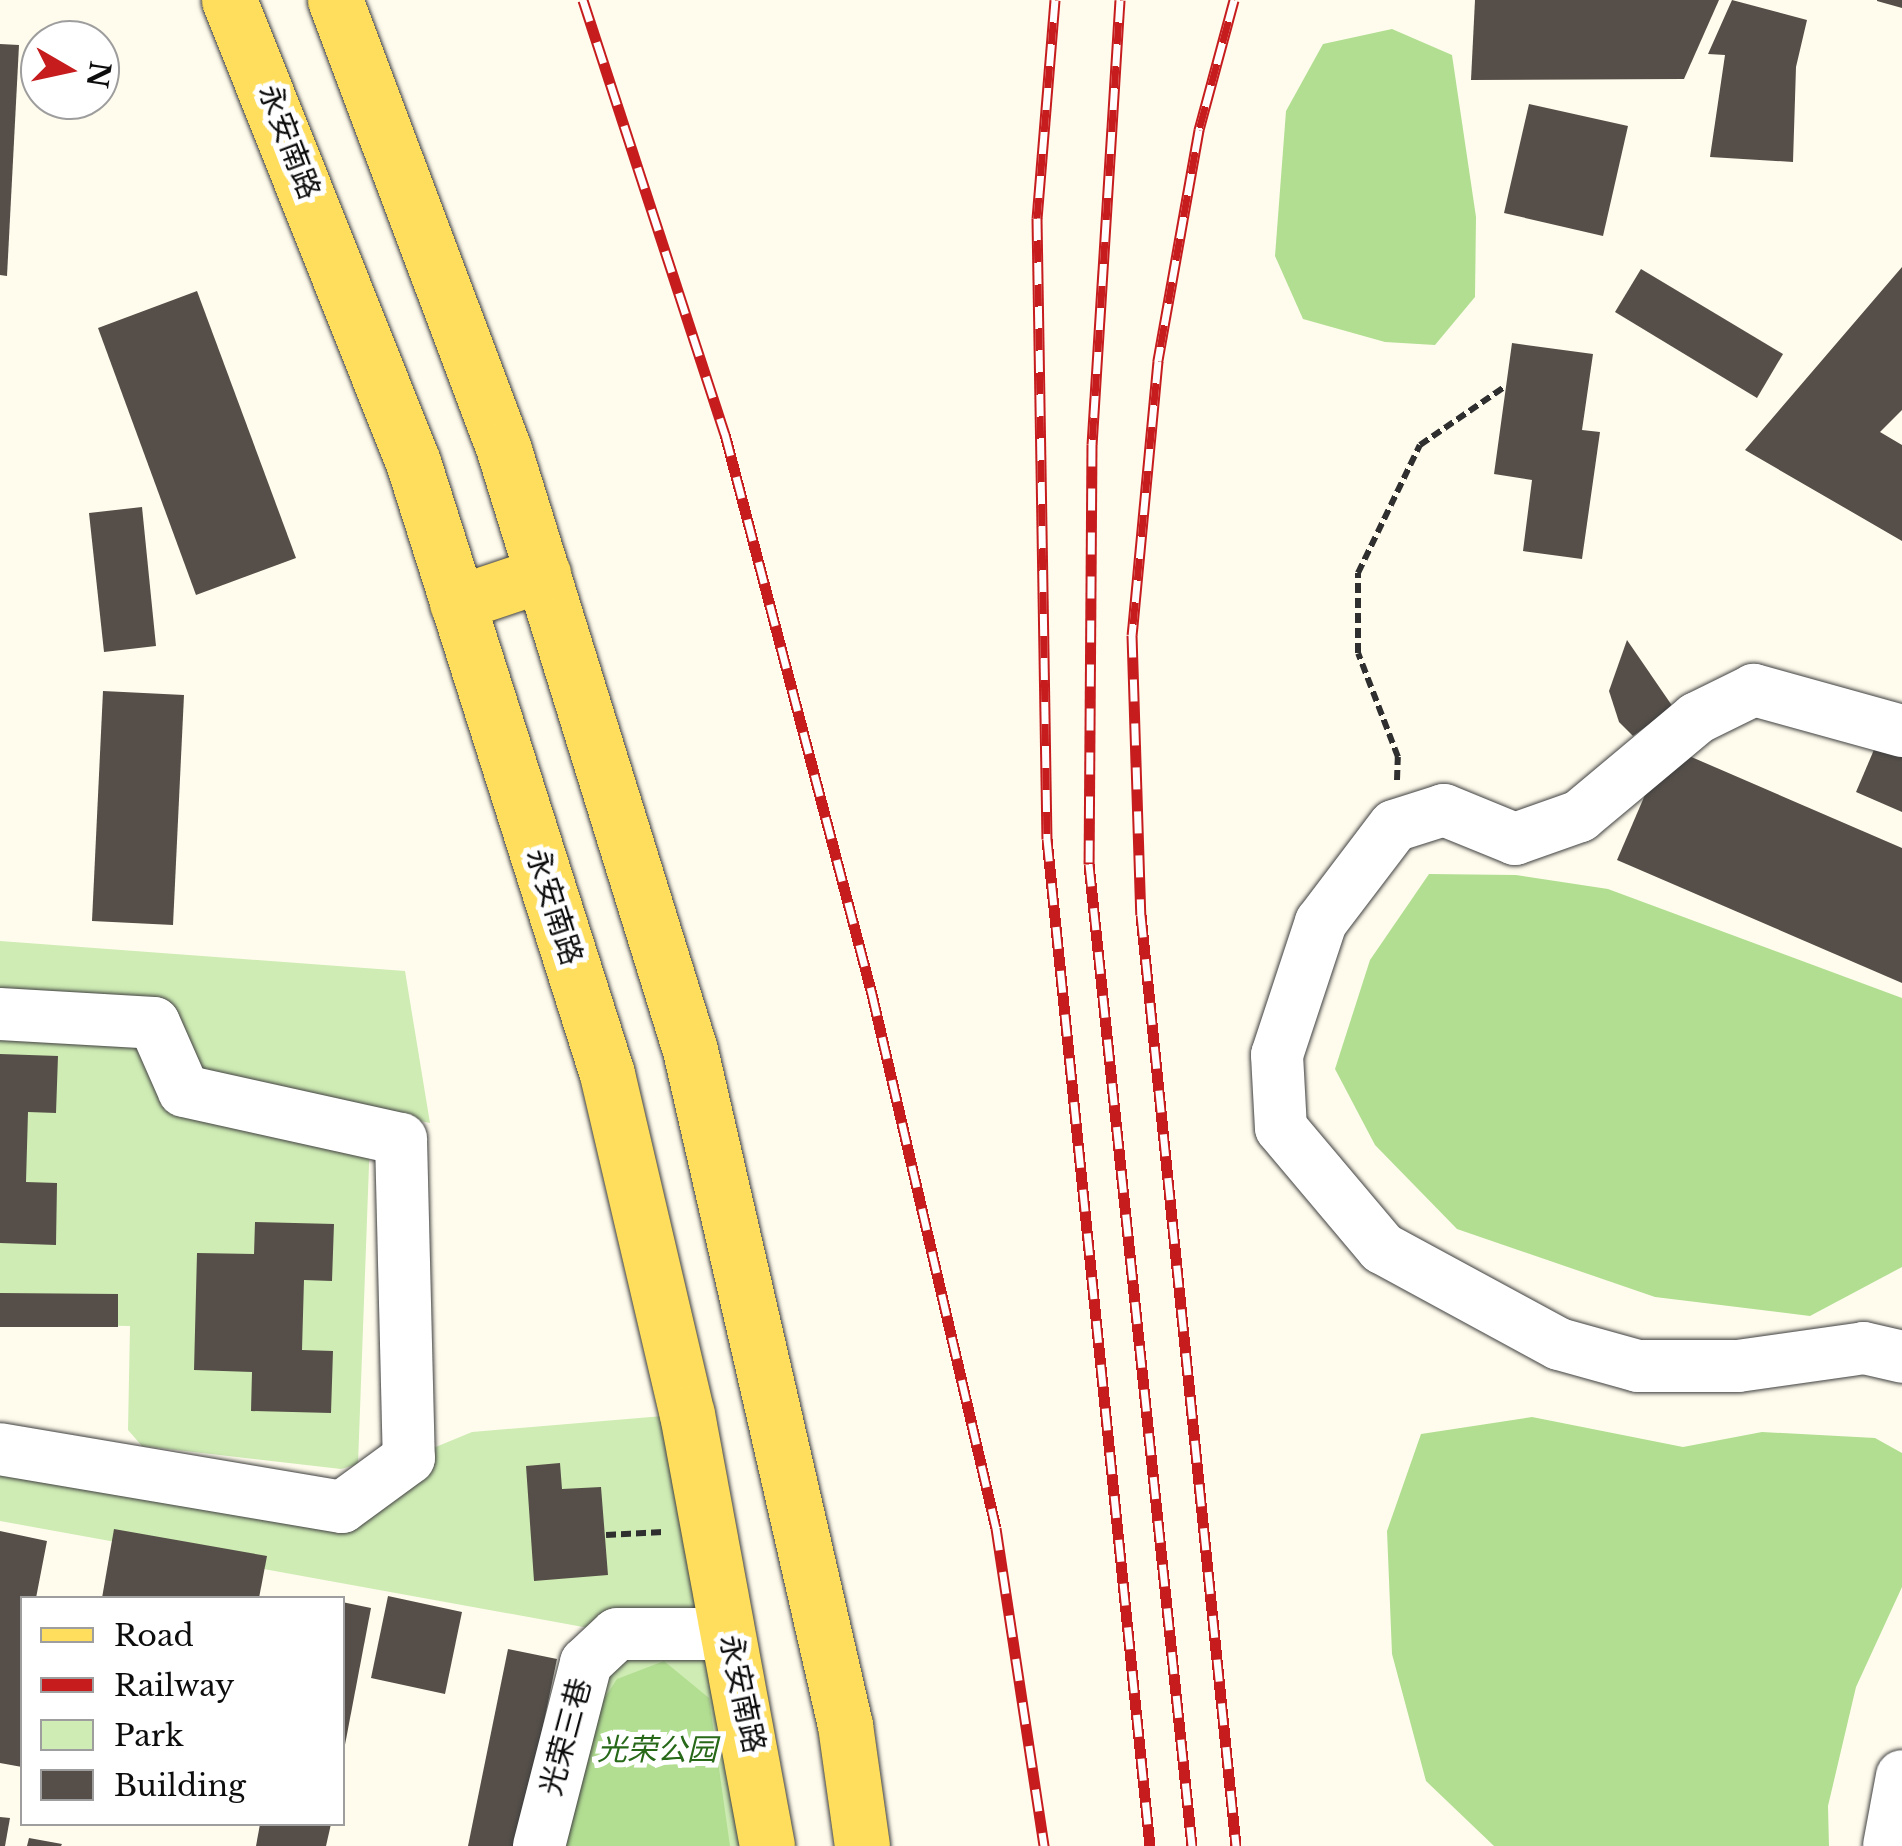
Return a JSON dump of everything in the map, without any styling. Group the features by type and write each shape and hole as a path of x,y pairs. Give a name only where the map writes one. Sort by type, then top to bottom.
{"main road":[{"name":"永安南路","path":"229,0 413,462 608,1074 687,1414 767,1846"},
{"path":"336,0 504,450 690,1050 845,1725 862,1846"},
{"path":"458,603 543,574"}],"street":[{"path":"1902,732 1754,690 1697,718 1580,816 1515,839 1444,810 1394,826 1321,922 1277,1055 1281,1128 1382,1248 1559,1344 1638,1366 1738,1366 1864,1348 1902,1357"},
{"path":"0,1014 154,1023 184,1091 401,1140 408,1458 342,1507 0,1449"},
{"name":"光荣三巷","path":"539,1846 586,1663 618,1634 729,1634"},
{"path":"1889,1846 1902,1776"}],"path":[{"path":"1394,826 1398,757 1358,654 1358,573 1420,445 1506,386"}],"green space":[{"path":"1392,29 1452,55 1476,217 1475,297 1435,345 1385,342 1303,319 1275,256 1286,111 1323,44"},
{"path":"1429,874 1516,875 1608,889 1902,998 1902,1267 1810,1316 1655,1297 1457,1229 1375,1145 1335,1069 1370,960"},
{"path":"0,941 405,971 430,1123 371,1111 358,1464 341,1469 142,1446 128,1430 130,1326 0,1324"},
{"name":"光荣公园","path":"687,1414 767,1846 539,1846 616,1633 0,1521 0,1449 342,1507 409,1458 472,1432"},
{"path":"1532,1417 1683,1447 1762,1432 1875,1438 1902,1453 1902,1587 1856,1687 1828,1806 1829,1846 1494,1846 1426,1781 1392,1654 1387,1531 1421,1434"},
{"name":"光荣公园","path":"664,1661 709,1698 730,1846 567,1846 586,1727 617,1679"}],"building":[{"path":"1475,0 1719,0 1684,79 1471,80"},
{"path":"1732,0 1807,20 1796,67 1793,162 1710,157 1725,55 1708,54"},
{"path":"1877,0 1902,0 1902,8 1877,1"},
{"path":"0,44 19,45 7,276 0,275"},
{"path":"1529,104 1628,126 1603,236 1504,213"},
{"path":"1902,267 1902,410 1880,432 1902,445 1902,541 1745,450"},
{"path":"1641,269 1783,354 1757,398 1615,312"},
{"path":"197,291 296,558 196,595 98,328"},
{"path":"1512,343 1593,354 1582,430 1600,432 1582,559 1523,551 1532,480 1494,474"},
{"path":"142,507 156,646 104,652 89,513"},
{"path":"1627,640 1673,707 1633,736 1619,722 1609,691"},
{"path":"103,691 184,695 173,925 92,921"},
{"path":"1876,745 1902,757 1902,812 1856,792"},
{"path":"1666,746 1902,848 1902,983 1617,860"},
{"path":"0,1054 58,1056 56,1113 28,1112 26,1182 57,1183 56,1245 0,1243"},
{"path":"255,1222 334,1224 332,1281 304,1280 302,1350 333,1351 331,1413 251,1411 252,1372 194,1370 197,1253 254,1254"},
{"path":"0,1293 118,1294 118,1327 0,1327"},
{"path":"560,1463 562,1489 601,1487 608,1575 534,1581 526,1466"},
{"path":"114,1529 267,1556 259,1596 102,1596"},
{"path":"0,1531 47,1541 36,1596 20,1596 20,1767 0,1763"},
{"path":"388,1596 462,1612 445,1694 371,1678"},
{"path":"345,1603 371,1608 345,1745"},
{"path":"508,1649 557,1659 518,1846 468,1846"},
{"path":"0,1817 10,1818 5,1846 0,1846"},
{"path":"260,1826 331,1826 326,1846 256,1846"},
{"path":"29,1838 62,1844 27,1846"}],"railway":[{"path":"583,0 725,434 872,994 996,1528 1044,1846"},
{"path":"1055,0 1037,218 1047,839 1150,1846"},
{"path":"1120,0 1092,444 1089,864 1192,1846"},
{"path":"1234,0 1199,130 1158,361 1132,635 1141,915 1236,1846"}]}
